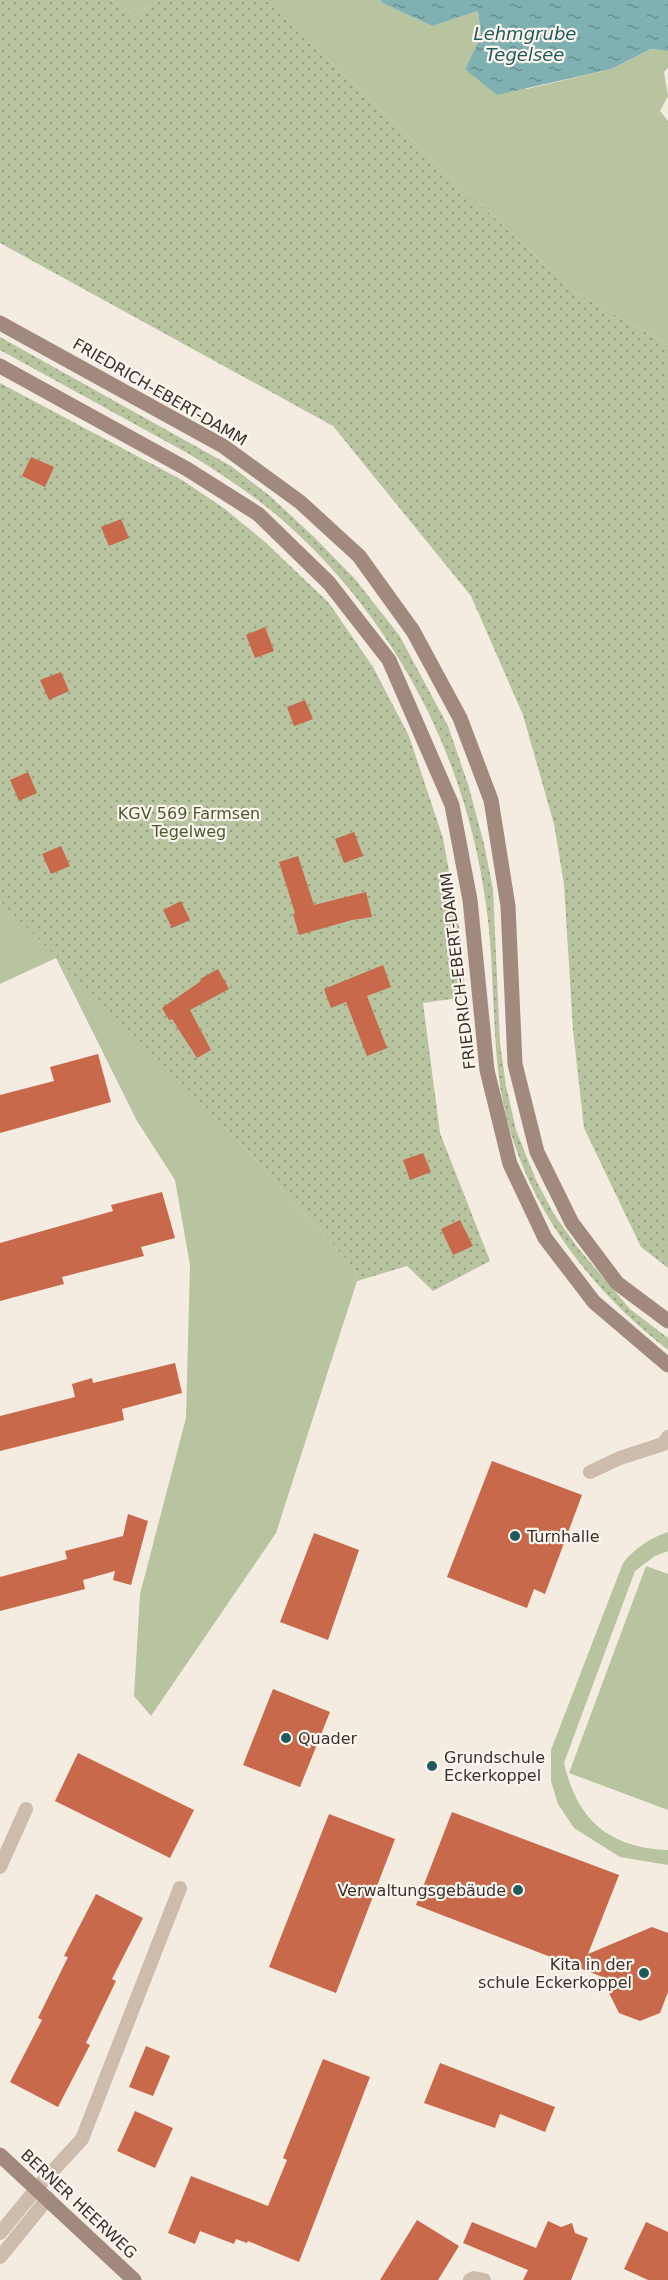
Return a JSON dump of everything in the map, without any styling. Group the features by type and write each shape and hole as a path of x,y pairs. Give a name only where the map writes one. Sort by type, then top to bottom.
{"main road":[{"name":"FRIEDRICH-EBERT-DAMM","path":"0,323 223,446 300,502 359,556 413,631 460,718 491,800 508,906 515,1064 537,1152 572,1223 617,1283 668,1321"},
{"name":"FRIEDRICH-EBERT-DAMM","path":"0,366 187,469 258,514 329,583 389,660 452,805 470,900 487,1070 510,1164 545,1238 594,1302 668,1365"},
{"name":"BERNER HEERWEG","path":"0,2155 134,2280"}],"lane":[{"path":"590,1473 620,1458 663,1444 668,1437"},
{"path":"0,1867 26,1809"},
{"path":"0,2257 42,2193 82,2139 180,1888"},
{"path":"0,2233 42,2193"},
{"path":"470,2280 474,2278 484,2280"}],"green space":[{"path":"0,0 111,0 135,16 160,0 266,0 456,182 574,291 668,345 668,1268 641,1247 584,1128 573,1030 564,884 554,824 523,715 471,596 333,426 0,243"},
{"path":"111,0 160,0 135,16"},
{"path":"266,0 382,0 432,26 478,11 481,36 465,69 527,89 611,69 651,49 668,51 668,68 664,72 668,96 660,111 668,121 668,345 574,291 456,182"},
{"path":"0,337 231,466 270,496 314,537 355,579 399,635 448,726 468,784 484,844 493,889 500,1043 506,1086 516,1130 536,1180 554,1214 578,1248 630,1309 668,1338 668,1350 606,1294 579,1262 554,1227 534,1191 517,1152 505,1112 498,1070 489,926 477,851 444,747 421,697 394,650 362,605 327,564 265,505 189,454 0,350"},
{"name":"KGV 569 Farmsen Tegelweg","path":"0,383 182,480 225,509 265,542 329,603 373,667 409,736 443,838 461,938 465,997 423,1003 440,1133 490,1261 433,1291 407,1266 357,1281 354,1268 243,1146 0,901"},
{"path":"0,901 243,1146 354,1268 357,1281 276,1533 151,1716 134,1696 140,1594 186,1418 190,1265 175,1180 137,1121 56,958 0,984"},
{"path":"668,1532 668,1551 655,1556 635,1571 564,1763 577,1800 599,1827 629,1844 668,1850 668,1865 620,1857 574,1828 558,1804 551,1781 551,1750 623,1563 643,1544"},
{"path":"646,1566 668,1574 668,1810 569,1773"}],"water":[{"name":"Lehmgrube Tegelsee","path":"382,0 668,0 668,51 651,49 611,69 497,95 465,69 481,36 478,11 432,26 381,2"}],"building":[{"path":"31,457 54,467 45,487 22,476"},
{"path":"121,519 129,538 109,546 101,527"},
{"path":"265,627 274,651 255,658 246,635"},
{"path":"61,672 69,691 49,700 40,680"},
{"path":"305,700 313,719 294,726 287,707"},
{"path":"28,772 37,793 19,801 10,780"},
{"path":"354,832 363,856 344,863 335,839"},
{"path":"61,846 70,866 51,874 42,854"},
{"path":"298,856 314,905 366,892 372,917 352,920 299,935 293,914 295,913 279,862"},
{"path":"181,901 190,920 172,928 163,910"},
{"path":"383,965 391,987 367,996 387,1048 367,1056 346,1002 331,1008 324,989"},
{"path":"218,969 229,989 190,1010 211,1050 197,1058 172,1019 169,1020 162,1008 201,981 200,979"},
{"path":"98,1054 111,1102 0,1133 0,1095 54,1081 50,1067"},
{"path":"423,1153 431,1172 410,1180 403,1160"},
{"path":"162,1192 175,1238 141,1247 144,1256 62,1277 64,1284 0,1301 0,1243 113,1211 111,1205"},
{"path":"460,1220 473,1246 453,1255 441,1229"},
{"path":"175,1363 182,1393 122,1409 124,1420 0,1451 0,1416 75,1397 72,1384 92,1378 93,1383"},
{"name":"Turnhalle","path":"492,1461 582,1495 545,1594 534,1589 527,1608 447,1577"},
{"path":"128,1514 148,1521 131,1585 113,1580 115,1571 83,1580 85,1589 0,1611 0,1577 67,1559 65,1551 123,1536"},
{"path":"314,1533 359,1550 328,1640 280,1622"},
{"name":"Quader","path":"273,1689 330,1712 300,1787 243,1765"},
{"path":"78,1753 194,1810 170,1858 55,1801"},
{"name":"Verwaltungsgebäude","path":"452,1812 619,1875 588,1954 652,1927 668,1933 668,1992 660,2013 640,2021 619,2013 609,1993 613,1981 416,1905"},
{"path":"329,1814 395,1839 336,1993 269,1967"},
{"path":"96,1894 143,1918 112,1979 116,1981 86,2043 90,2045 58,2107 10,2082 42,2020 38,2018 68,1957 64,1956"},
{"path":"146,2046 170,2056 153,2096 129,2087"},
{"path":"323,2059 370,2077 299,2262 248,2241 247,2243 236,2239 234,2244 200,2231 195,2244 168,2233 191,2176 268,2206 287,2160 283,2158"},
{"path":"440,2063 555,2107 545,2132 500,2114 495,2128 424,2103"},
{"path":"135,2111 173,2128 155,2168 117,2151"},
{"path":"417,2220 459,2246 438,2280 380,2280"},
{"path":"548,2221 561,2227 572,2223 575,2233 588,2238 571,2280 523,2280 528,2270 463,2243 472,2222 536,2248"},
{"path":"646,2222 668,2232 668,2280 648,2280 624,2269"}],"place":[{"name":"Turnhalle","path":"515,1536"},
{"name":"Quader","path":"286,1738"},
{"name":"Grundschule Eckerkoppel","path":"432,1766"},
{"name":"Verwaltungsgebäude","path":"518,1890"},
{"name":"Kita in der schule Eckerkoppel","path":"644,1973"}]}
